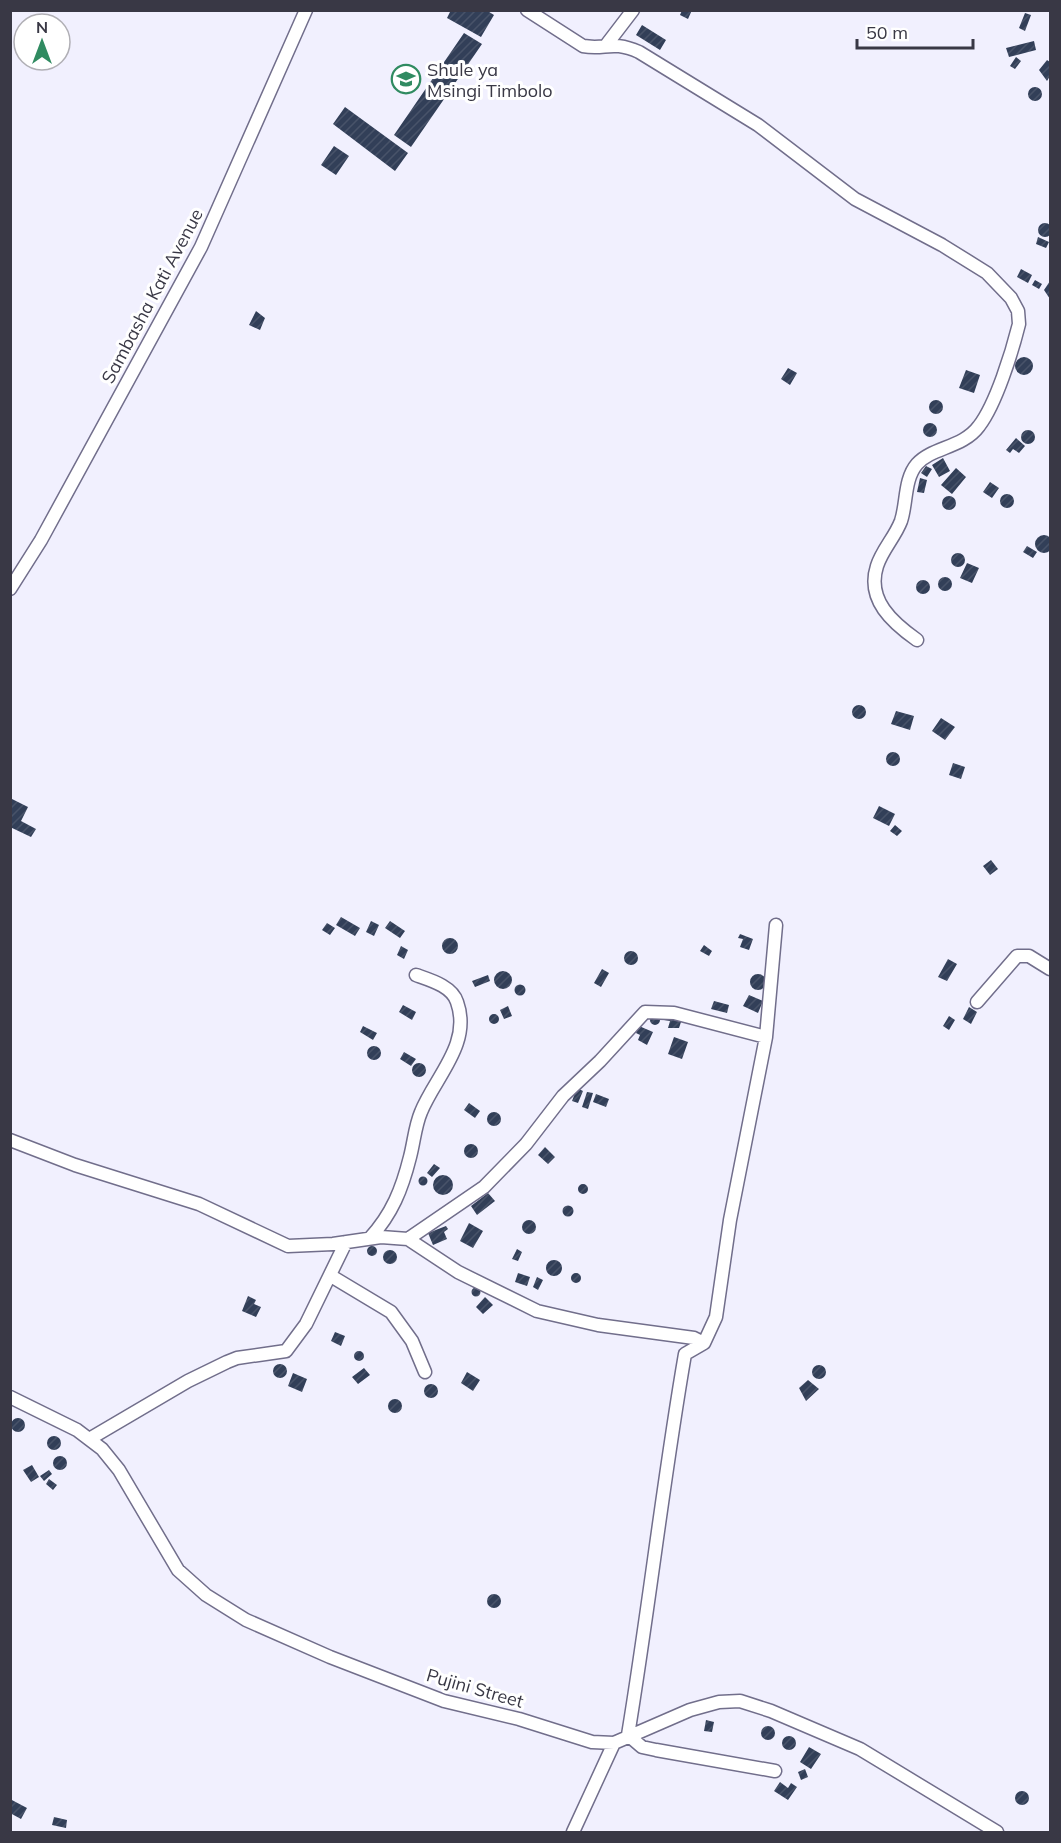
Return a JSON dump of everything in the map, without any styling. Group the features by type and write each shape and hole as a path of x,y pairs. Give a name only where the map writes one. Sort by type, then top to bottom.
{"street":[{"name":"Sambasha Kati Avenue","path":"10,590 41,540 201,246 306,10"},
{"path":"527,10 584,46 594,48 607,44 628,47 639,52 758,125 855,199 962,256 1002,287 1018,311 1020,324 988,411 979,427 967,438 918,463 909,480 901,521 877,566 874,583 877,598 893,623 917,640"},
{"path":"607,44 633,10"},
{"path":"628,1735 652,1585 669,1447 685,1354 704,1343 716,1317 730,1220 766,1037 776,925"},
{"path":"977,1002 1017,956 1029,956 1050,969"},
{"path":"370,1238 384,1222 397,1200 420,1114 452,1058 458,1038 460,1017 457,1000 442,986 416,975"},
{"path":"408,1239 484,1187 526,1144 563,1096 600,1061 645,1012 674,1013 766,1037"},
{"path":"10,1140 75,1165 199,1204 288,1246 370,1238 408,1239 458,1272 537,1311 598,1325 694,1338 704,1343"},
{"path":"91,1438 188,1381 227,1362 237,1358 286,1351 306,1324 346,1242"},
{"path":"331,1276 391,1312 412,1341 424,1372"},
{"name":"Pujini Street","path":"10,1397 91,1438 118,1470 178,1570 206,1595 246,1620 330,1657 444,1701 519,1719 578,1739 614,1743"},
{"path":"573,1833 614,1743 690,1710 719,1702 740,1701 771,1711 860,1749 997,1833"},
{"path":"628,1735 642,1747 775,1771"}],"building":[{"path":"451,10 486,10 494,15 481,37 447,18"},
{"path":"682,10 692,10 688,19 680,15"},
{"path":"1025,13 1031,15 1025,31 1019,28"},
{"path":"642,25 666,40 660,50 636,35"},
{"path":"464,33 482,44 411,147 394,135"},
{"path":"1034,41 1036,50 1009,57 1006,48"},
{"path":"1016,57 1021,61 1015,69 1010,66"},
{"path":"1047,60 1050,62 1050,76 1047,81 1039,70"},
{"path":"1035,87 1040,89 1042,94 1040,99 1035,101 1030,99 1028,94 1030,89"},
{"path":"345,107 408,153 395,171 333,124"},
{"path":"334,146 349,156 336,175 321,165"},
{"path":"1045,223 1050,225 1052,230 1050,235 1045,237 1040,235 1038,230 1040,225"},
{"path":"1038,237 1049,242 1046,248 1036,244"},
{"path":"1021,269 1032,275 1028,283 1017,277"},
{"path":"1035,280 1042,284 1039,289 1032,285"},
{"path":"1050,281 1050,299 1044,290"},
{"path":"256,311 265,318 260,330 249,325"},
{"path":"1024,357 1030,360 1033,366 1030,372 1024,375 1018,372 1015,366 1018,360"},
{"path":"788,368 797,373 790,385 781,379"},
{"path":"966,370 980,375 974,393 959,388"},
{"path":"936,400 941,402 943,407 941,412 936,414 931,412 929,407 931,402"},
{"path":"930,423 935,425 937,430 935,435 930,437 925,435 923,430 925,425"},
{"path":"1028,430 1033,432 1035,437 1033,442 1028,444 1023,442 1021,437 1023,432"},
{"path":"1016,438 1025,446 1019,453 1013,449 1010,453 1006,450"},
{"path":"943,458 950,471 939,477 932,465"},
{"path":"926,466 932,469 927,477 921,473"},
{"path":"956,468 966,477 952,494 941,485"},
{"path":"920,478 927,480 924,493 917,492"},
{"path":"990,482 999,488 992,498 983,492"},
{"path":"1007,494 1012,496 1014,501 1012,506 1007,508 1002,506 1000,501 1002,496"},
{"path":"949,496 954,498 956,503 954,508 949,510 944,508 942,503 944,498"},
{"path":"1044,535 1050,538 1053,544 1050,550 1044,553 1038,550 1035,544 1038,538"},
{"path":"1027,546 1037,552 1033,558 1023,552"},
{"path":"958,553 963,555 965,560 963,565 958,567 953,565 951,560 953,555"},
{"path":"967,563 979,568 972,583 960,578"},
{"path":"945,577 950,579 952,584 950,589 945,591 940,589 938,584 940,579"},
{"path":"923,580 928,582 930,587 928,592 923,594 918,592 916,587 918,582"},
{"path":"859,705 864,707 866,712 864,717 859,719 854,717 852,712 854,707"},
{"path":"896,711 914,716 910,730 891,724"},
{"path":"941,718 955,727 945,740 932,731"},
{"path":"893,752 898,754 900,759 898,764 893,766 888,764 886,759 888,754"},
{"path":"953,763 965,767 961,779 949,775"},
{"path":"10,798 28,807 21,821 36,829 31,837 10,827"},
{"path":"879,806 895,814 889,826 873,818"},
{"path":"895,825 902,831 897,836 890,831"},
{"path":"991,860 998,869 990,875 983,866"},
{"path":"341,917 360,928 355,936 336,925"},
{"path":"371,921 379,925 374,936 366,932"},
{"path":"390,921 405,931 400,938 385,928"},
{"path":"327,923 335,928 330,935 322,930"},
{"path":"740,934 753,939 749,950 740,947 743,939 738,938"},
{"path":"450,938 456,940 458,946 456,952 450,954 444,952 442,946 444,940"},
{"path":"704,945 712,951 709,956 700,951"},
{"path":"401,946 408,950 404,959 397,955"},
{"path":"628,951 634,951 638,958 634,965 628,965 624,961 624,955"},
{"path":"948,959 957,964 947,981 938,977"},
{"path":"602,969 609,973 601,987 594,983"},
{"path":"499,971 507,971 512,976 510,987 499,989 494,984 494,976"},
{"path":"758,974 764,976 766,982 764,988 758,990 752,988 750,982 752,976"},
{"path":"488,975 490,981 475,987 472,981"},
{"path":"520,985 524,986 524,994 520,995 516,994 515,990 516,986"},
{"path":"749,995 763,1001 758,1013 743,1006"},
{"path":"714,1001 729,1005 727,1013 711,1009"},
{"path":"403,1005 416,1012 412,1020 399,1012"},
{"path":"508,1006 512,1016 504,1019 500,1010"},
{"path":"969,1007 977,1012 971,1024 963,1019"},
{"path":"494,1014 499,1019 494,1024 489,1019"},
{"path":"655,1015 660,1020 655,1025 650,1020"},
{"path":"665,1015 682,1019 679,1028 668,1028 670,1021 664,1020"},
{"path":"949,1016 955,1020 949,1030 943,1026"},
{"path":"363,1026 377,1033 373,1040 360,1032"},
{"path":"639,1026 653,1032 647,1045 638,1040 640,1035 636,1033"},
{"path":"674,1037 688,1042 682,1059 668,1054"},
{"path":"374,1046 379,1048 381,1053 379,1058 374,1060 369,1058 367,1053 369,1048"},
{"path":"404,1052 416,1059 411,1066 400,1059"},
{"path":"419,1063 424,1065 426,1070 424,1075 419,1077 414,1075 412,1070 414,1065"},
{"path":"577,1088 583,1091 578,1103 572,1101"},
{"path":"587,1092 593,1093 588,1109 582,1107"},
{"path":"596,1094 609,1099 606,1107 593,1102"},
{"path":"469,1103 480,1111 475,1118 464,1110"},
{"path":"494,1112 499,1114 501,1119 499,1124 494,1126 489,1124 487,1119 489,1114"},
{"path":"471,1144 476,1146 478,1151 476,1156 471,1158 466,1156 464,1151 466,1146"},
{"path":"545,1147 555,1157 548,1164 538,1155"},
{"path":"434,1164 440,1168 432,1177 427,1173"},
{"path":"443,1175 450,1178 453,1185 450,1192 443,1195 436,1192 433,1185 436,1178"},
{"path":"423,1177 427,1181 423,1185 419,1181"},
{"path":"583,1184 587,1185 587,1193 583,1194 579,1193 578,1189 579,1185"},
{"path":"488,1193 495,1201 477,1215 471,1206"},
{"path":"568,1205 574,1211 568,1217 562,1211"},
{"path":"529,1220 534,1222 536,1227 534,1232 529,1234 524,1232 522,1227 524,1222"},
{"path":"469,1223 483,1231 473,1248 460,1241"},
{"path":"446,1226 448,1229 444,1232 447,1239 433,1245 428,1233"},
{"path":"372,1246 377,1251 372,1256 367,1251"},
{"path":"517,1249 522,1252 518,1261 512,1259"},
{"path":"390,1250 395,1252 397,1257 395,1262 390,1264 385,1262 383,1257 385,1252"},
{"path":"554,1260 560,1262 562,1268 560,1274 554,1276 548,1274 546,1268 548,1262"},
{"path":"518,1273 530,1277 527,1286 515,1282"},
{"path":"576,1273 580,1274 580,1282 576,1283 572,1282 571,1278 572,1274"},
{"path":"537,1277 543,1280 538,1290 533,1287"},
{"path":"476,1287 481,1292 476,1297 471,1292"},
{"path":"248,1296 256,1300 254,1304 261,1307 256,1317 242,1311"},
{"path":"485,1297 493,1305 483,1314 476,1307"},
{"path":"335,1332 345,1336 341,1346 331,1341"},
{"path":"359,1351 363,1352 363,1360 359,1361 355,1360 354,1356 355,1352"},
{"path":"280,1364 285,1366 287,1371 285,1376 280,1378 275,1376 273,1371 275,1366"},
{"path":"819,1365 824,1367 826,1372 824,1377 819,1379 814,1377 812,1372 814,1367"},
{"path":"364,1368 370,1375 358,1384 352,1377"},
{"path":"467,1372 480,1380 473,1391 461,1383"},
{"path":"293,1373 307,1379 302,1392 288,1386"},
{"path":"808,1380 819,1389 806,1401 799,1388"},
{"path":"431,1384 436,1386 438,1391 436,1396 431,1398 426,1396 424,1391 426,1386"},
{"path":"395,1399 400,1401 402,1406 400,1411 395,1413 390,1411 388,1406 390,1401"},
{"path":"18,1418 23,1420 25,1425 23,1430 18,1432 13,1430 11,1425 13,1420"},
{"path":"54,1436 59,1438 61,1443 59,1448 54,1450 49,1448 47,1443 49,1438"},
{"path":"60,1456 65,1458 67,1463 65,1468 60,1470 55,1468 53,1463 55,1458"},
{"path":"32,1465 39,1477 31,1482 23,1470"},
{"path":"49,1470 52,1474 44,1481 40,1476"},
{"path":"49,1479 57,1485 53,1490 46,1484"},
{"path":"494,1594 499,1596 501,1601 499,1606 494,1608 489,1606 487,1601 489,1596"},
{"path":"706,1720 714,1722 712,1732 704,1731"},
{"path":"768,1726 773,1728 775,1733 773,1738 768,1740 763,1738 761,1733 763,1728"},
{"path":"789,1736 794,1738 796,1743 794,1748 789,1750 784,1748 782,1743 784,1738"},
{"path":"809,1747 821,1754 811,1769 800,1762"},
{"path":"805,1769 808,1777 801,1780 798,1772"},
{"path":"780,1782 788,1788 791,1783 797,1787 788,1800 774,1791"},
{"path":"1022,1791 1027,1793 1029,1798 1027,1803 1022,1805 1017,1803 1015,1798 1017,1793"},
{"path":"10,1799 27,1808 21,1819 10,1813"},
{"path":"54,1817 67,1820 66,1828 52,1825"}],"place":[{"name":"Shule ya Msingi Timbolo","path":"406,79"}]}
